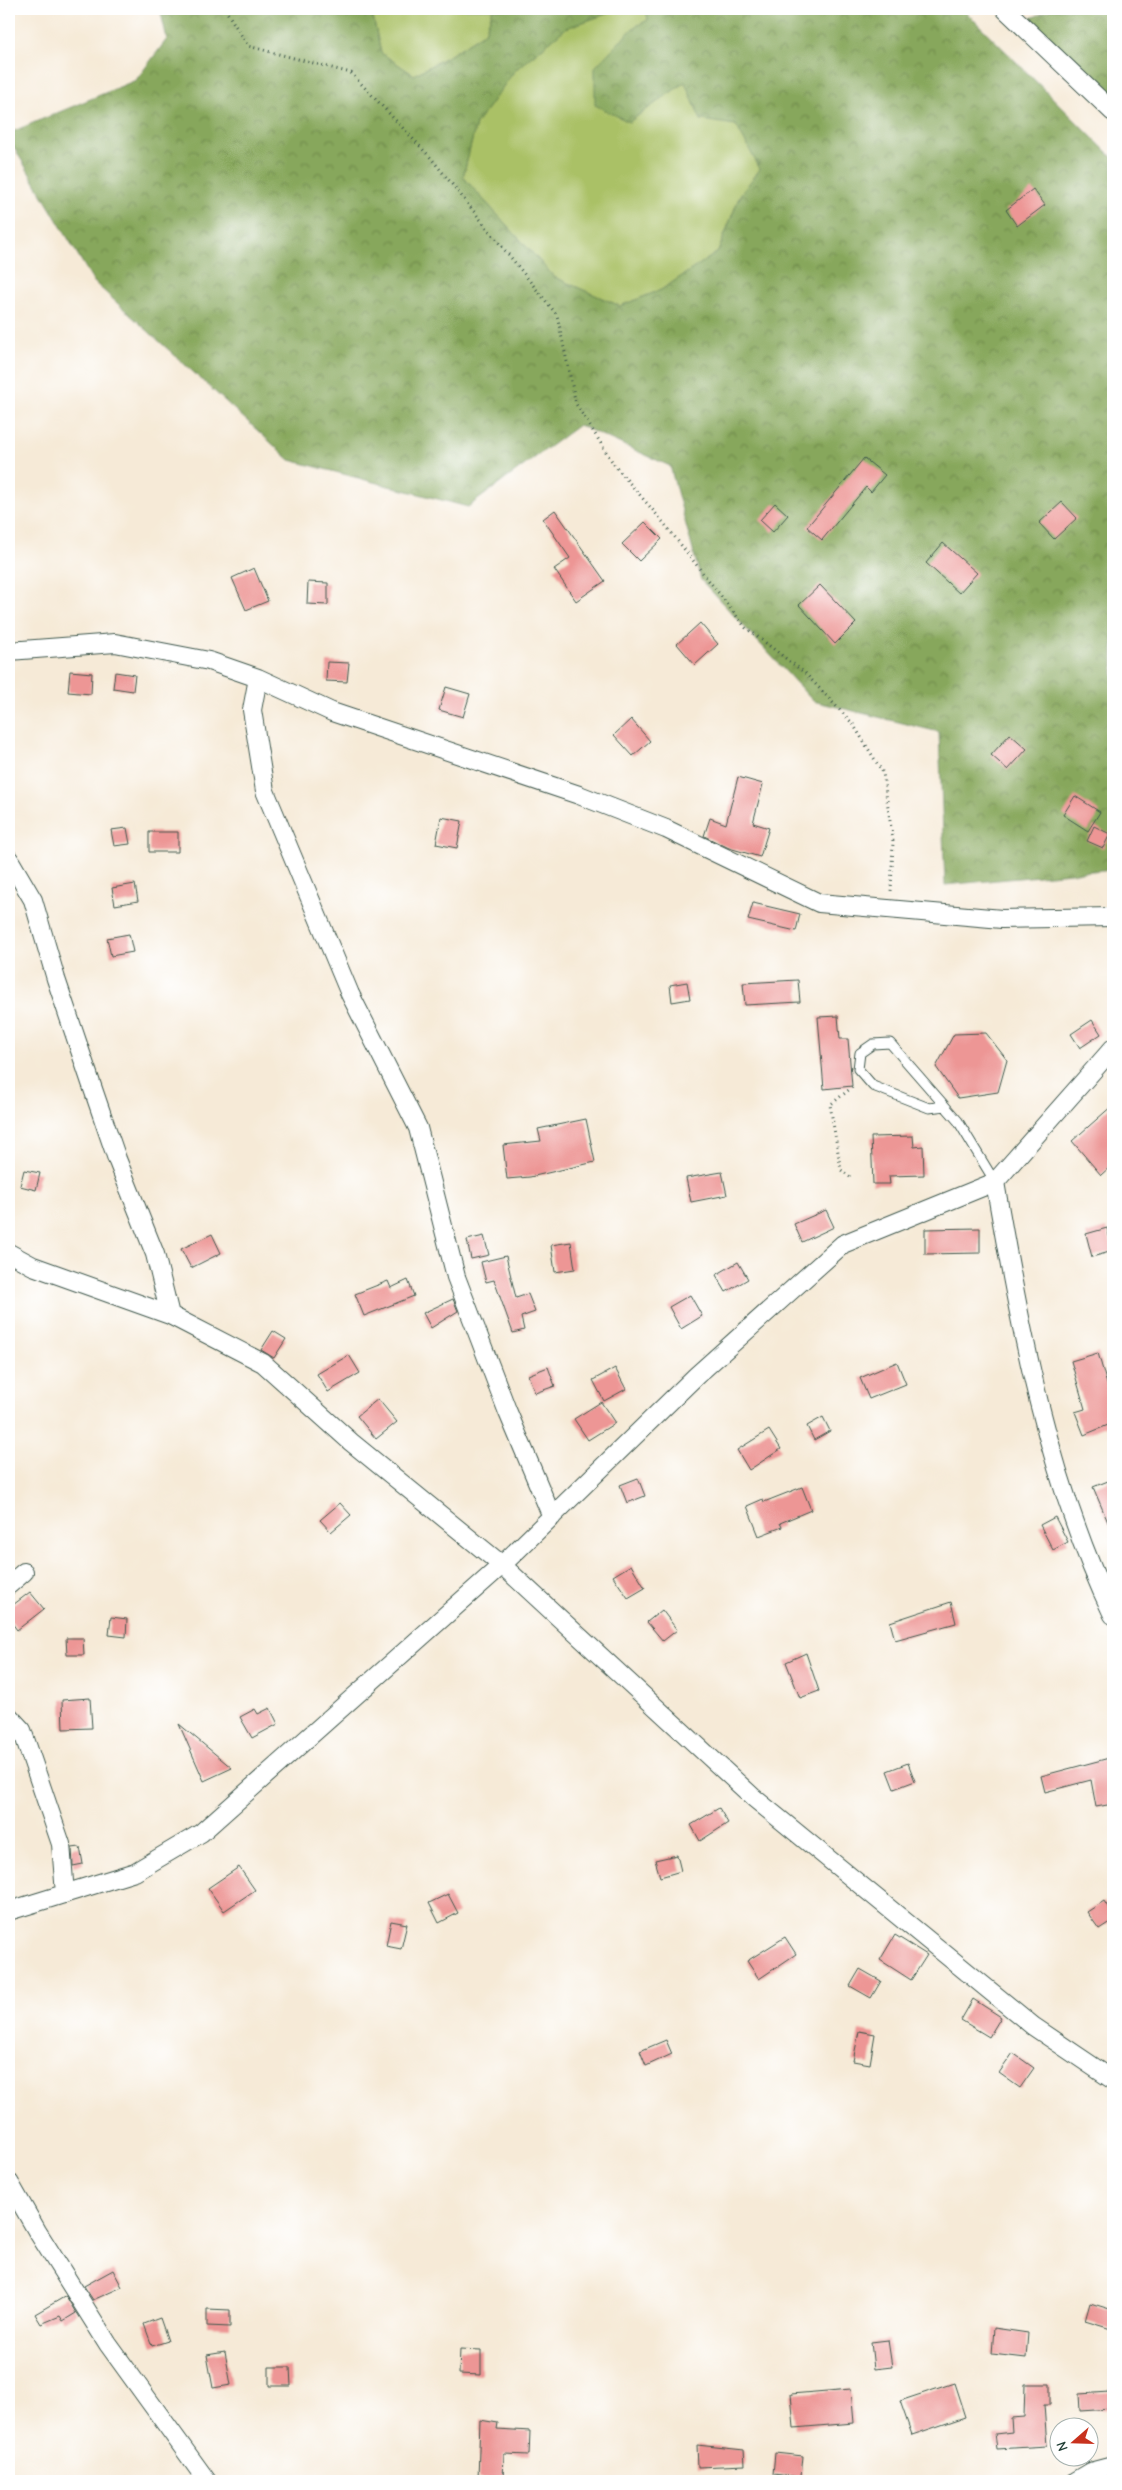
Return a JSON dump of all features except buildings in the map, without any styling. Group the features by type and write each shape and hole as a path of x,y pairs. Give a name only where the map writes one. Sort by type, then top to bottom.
{"street":[{"path":"1005,9 1113,112"},
{"path":"9,650 115,643 209,661 258,678 332,712 579,795 666,829 819,903 1002,919 1113,917"},
{"path":"258,678 252,710 265,791 350,994 418,1128 456,1277 507,1410 552,1517"},
{"path":"9,860 33,900 56,979 96,1098 155,1254 170,1315"},
{"path":"9,1911 135,1872 201,1833 502,1565 696,1376 843,1244 995,1182 1113,1048"},
{"path":"995,1182 1015,1301 1047,1436 1093,1573 1113,1615"},
{"path":"9,1253 33,1266 170,1315 263,1363 351,1442 502,1565 754,1798 1033,2026 1113,2080"},
{"path":"9,1585 24,1572"},
{"path":"9,1716 22,1730 61,1844 65,1894"},
{"path":"9,2182 37,2231 108,2344 207,2481"},
{"path":"1061,2481 1075,2481 1090,2472 1113,2466"}],"lane":[{"path":"945,1106 929,1108 873,1086 858,1069 860,1053 873,1044 890,1043 945,1106 958,1121 995,1182"}],"path":[{"path":"225,9 248,46 352,72 431,158 557,314 576,404 615,466 663,522 746,628 806,673 853,724 883,772 893,841 890,910"},
{"path":"850,1177 841,1170 830,1105 865,1077"}],"green space":[{"path":"160,9 371,9 381,53 414,75 452,54 485,32 493,9 620,9 566,28 515,70 476,124 463,177 554,277 620,306 661,290 718,252 740,195 760,169 736,125 701,120 685,82 629,122 595,105 595,67 634,27 648,20 646,9 963,9 1113,158 1113,869 945,885 939,732 813,701 701,580 670,466 579,425 468,507 290,460 94,282 9,139 9,133 136,80 167,39"},
{"path":"371,9 493,9 485,32 452,54 414,75 381,53"},
{"path":"620,9 646,9 649,20 634,27 629,122 685,82 701,119 736,125 761,169 740,195 718,252 661,290 620,306 554,277 463,177 476,124 515,70 566,28"},
{"path":"1052,9 1113,9 1113,96 1029,19"}]}
